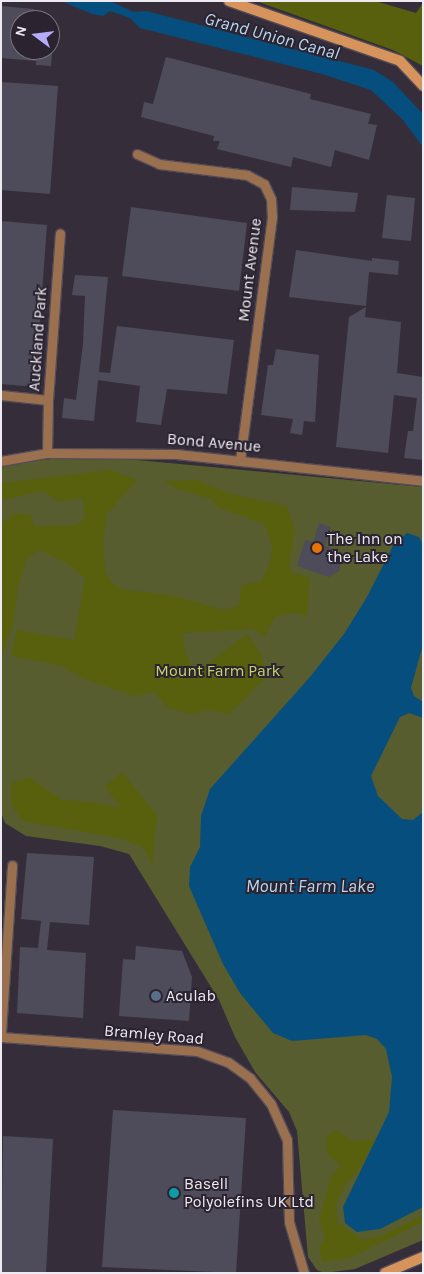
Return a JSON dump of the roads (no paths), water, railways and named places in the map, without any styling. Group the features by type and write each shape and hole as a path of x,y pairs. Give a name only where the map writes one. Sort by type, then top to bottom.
{"street":[{"path":"229,1 400,61 423,86"},
{"name":"Mount Avenue","path":"138,154 159,164 247,174 264,184 271,200 272,217 240,461"},
{"name":"Auckland Park","path":"1,395 48,400 60,233"},
{"path":"47,453 48,400"},
{"name":"Bond Avenue","path":"1,461 47,453 176,454 423,481"},
{"path":"1,1032 12,865"},
{"name":"Bramley Road","path":"1,1037 197,1051 228,1062 250,1078 271,1104 287,1140 289,1222 304,1273"},
{"path":"385,1273 423,1257"},
{"path":"298,1273 301,1263"}],"water":[{"path":"61,1 110,1 134,12 146,11 374,70 393,82 423,114 423,147 403,120 371,90 322,74 140,28 130,18 110,11 103,16 92,14"},
{"name":"Mount Farm Lake","path":"407,533 419,537 423,545 422,648 411,688 414,696 423,702 423,718 409,713 400,717 371,776 378,796 402,819 413,820 423,812 423,1207 380,1229 357,1232 345,1223 343,1207 389,1112 392,1077 386,1049 377,1039 366,1035 292,1041 273,1033 240,993 223,964 189,886 190,867 200,847 201,816 210,789 310,677 344,634 367,597 393,546"}],"place":[{"name":"The Inn on the Lake","path":"317,548"},
{"name":"Aculab","path":"156,996"},
{"name":"Basell Polyolefins UK Ltd","path":"174,1193"}],"water label":[{"name":"Grand Union Canal","path":"272,36"}],"park label":[{"name":"Mount Farm Park","path":"218,671"}]}
